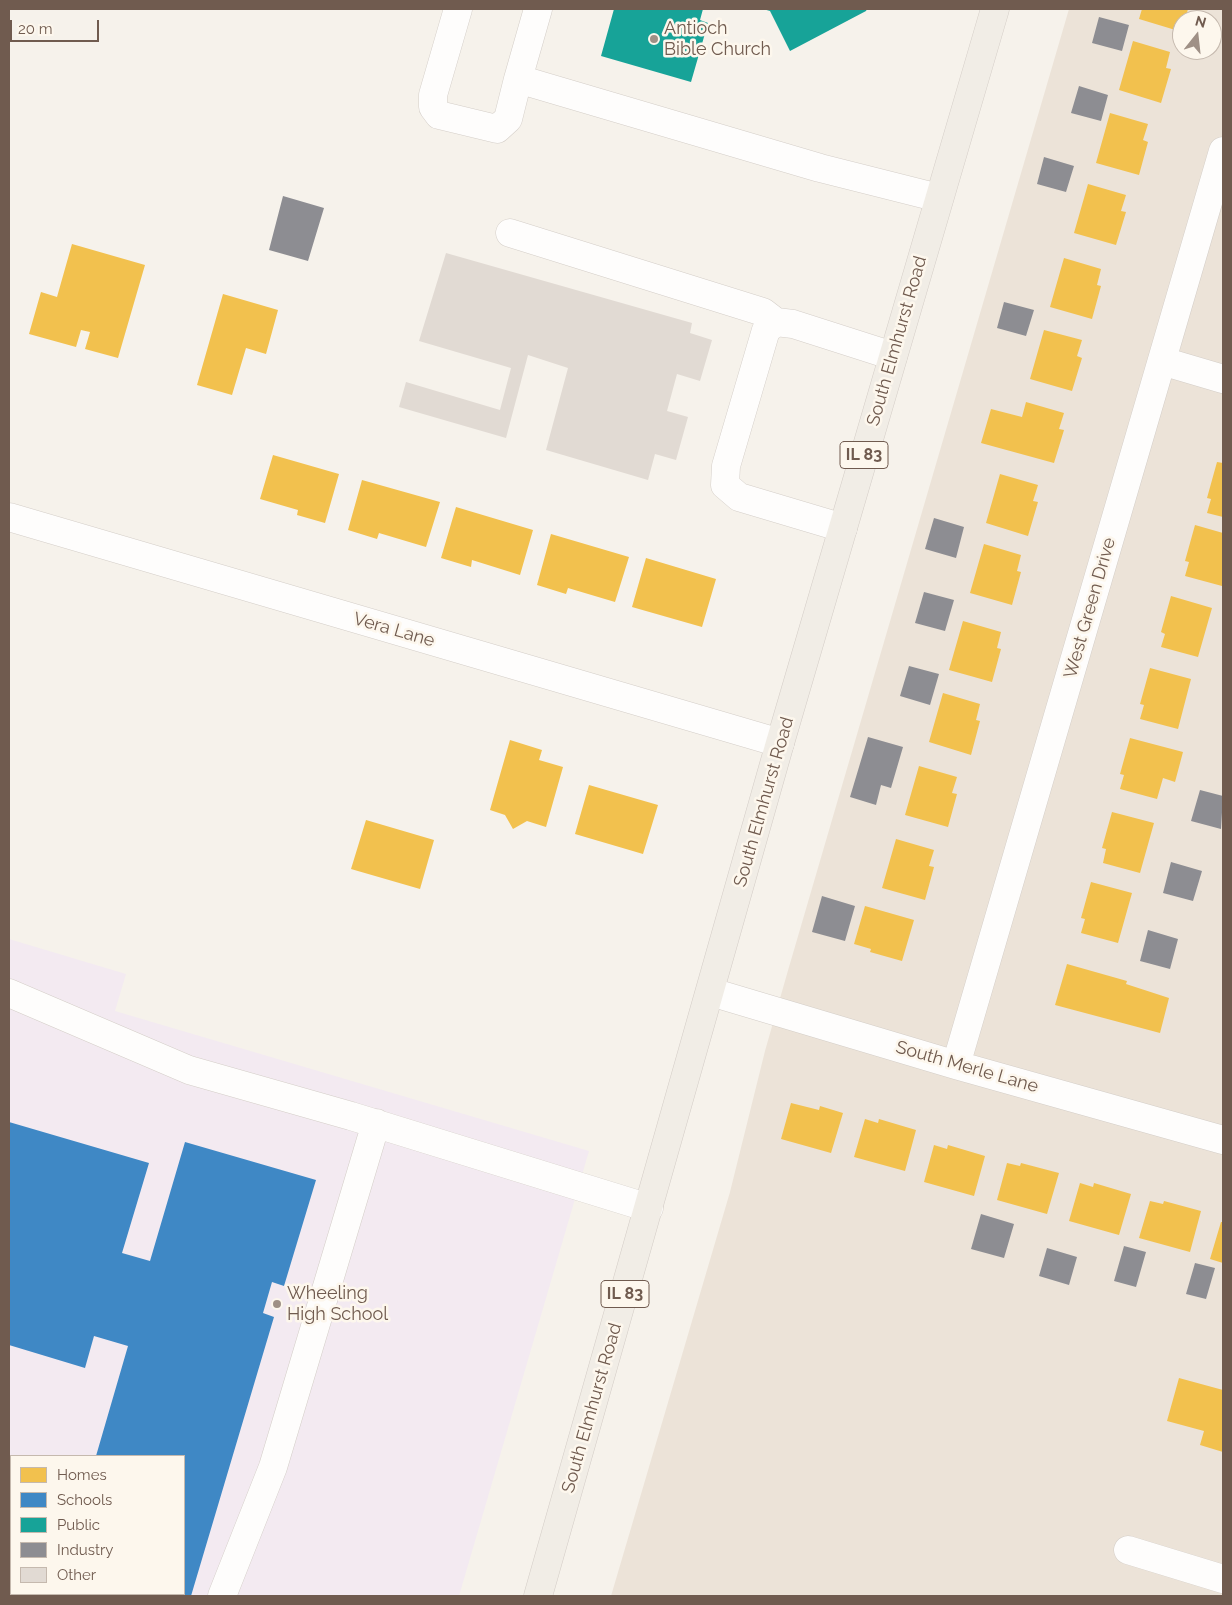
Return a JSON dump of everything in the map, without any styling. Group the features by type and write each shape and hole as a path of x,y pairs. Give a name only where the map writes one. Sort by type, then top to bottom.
{"main road":[{"name":"South Elmhurst Road","path":"538,1596 711,992 780,743 995,9"}],"street":[{"path":"458,9 433,95 433,107 440,115 497,129 508,119 538,9"},
{"path":"518,79 820,168 939,198"},
{"name":"West Green Drive","path":"956,1065 1223,151"},
{"path":"510,233 763,312 784,323 893,356"},
{"path":"784,323 766,330 726,466 725,486 739,497 843,528"},
{"path":"1162,361 1223,379"},
{"name":"Vera Lane","path":"9,517 780,743"},
{"name":"South Merle Lane","path":"711,992 956,1065 1223,1140"},
{"path":"9,993 189,1070 376,1123 649,1208"},
{"path":"222,1596 273,1467 376,1123"},
{"path":"1128,1550 1223,1579"}],"shaded area":[{"path":"1069,9 1223,9 1223,1596 611,1596 730,1192 765,1051"},
{"name":"Wheeling High School","path":"9,939 126,974 115,1011 589,1151 459,1596 9,1596"}],"building: Homes":[{"path":"1142,9 1188,9 1172,10 1172,29 1139,19"},
{"path":"1133,41 1170,52 1166,68 1171,69 1161,103 1119,90"},
{"path":"1110,113 1148,124 1143,140 1148,142 1139,175 1096,163"},
{"path":"1088,184 1126,195 1121,211 1126,212 1116,245 1074,233"},
{"path":"72,244 145,265 118,358 85,349 90,332 81,330 76,347 29,334 41,292 57,297"},
{"path":"1064,258 1101,269 1097,285 1101,286 1092,319 1050,307"},
{"path":"223,294 278,310 266,354 246,348 232,395 197,385"},
{"path":"1044,330 1082,340 1077,356 1082,358 1072,391 1030,379"},
{"path":"1026,402 1064,413 1059,429 1064,430 1054,463 981,443 991,409 1022,417"},
{"path":"273,455 339,474 325,523 297,515 298,510 260,499"},
{"path":"1217,462 1223,463 1223,517 1207,513 1211,499 1207,498"},
{"path":"1000,474 1038,485 1033,501 1038,502 1028,536 986,523"},
{"path":"362,480 440,502 426,547 379,533 377,539 348,530"},
{"path":"456,507 533,530 520,575 472,560 471,567 441,558"},
{"path":"1195,525 1223,533 1222,586 1185,576 1189,562 1185,561"},
{"path":"551,534 629,557 615,602 568,588 566,594 537,585"},
{"path":"984,544 1021,555 1017,571 1021,572 1012,605 970,593"},
{"path":"646,558 716,579 702,627 632,607"},
{"path":"1171,596 1212,608 1198,657 1161,647 1165,634 1161,632"},
{"path":"963,621 1001,632 997,648 1001,649 992,682 949,670"},
{"path":"1150,668 1191,679 1178,729 1140,719 1144,705 1140,704"},
{"path":"943,693 980,704 976,720 980,721 971,755 929,742"},
{"path":"1130,738 1183,752 1175,782 1163,778 1157,799 1120,789 1124,775 1120,774"},
{"path":"510,740 542,750 539,760 563,767 546,827 527,821 513,829 505,815 490,810"},
{"path":"919,766 957,777 952,793 957,794 948,827 905,815"},
{"path":"589,785 658,805 643,854 575,834"},
{"path":"1112,812 1154,823 1140,873 1103,863 1106,849 1102,848"},
{"path":"366,820 434,840 420,889 351,869"},
{"path":"896,839 934,850 929,866 934,867 925,900 882,888"},
{"path":"1091,882 1132,893 1118,943 1081,933 1085,919 1081,918"},
{"path":"865,906 914,920 902,961 870,952 871,949 854,944"},
{"path":"1067,964 1127,981 1126,984 1169,998 1160,1033 1055,1005"},
{"path":"791,1103 819,1110 820,1106 843,1113 831,1153 781,1139"},
{"path":"865,1119 878,1123 879,1119 916,1130 905,1171 854,1157"},
{"path":"934,1145 947,1149 948,1145 985,1156 974,1196 924,1182"},
{"path":"1007,1163 1020,1166 1021,1163 1059,1173 1047,1214 997,1200"},
{"path":"1080,1183 1093,1187 1094,1183 1131,1194 1119,1235 1069,1221"},
{"path":"1150,1201 1163,1204 1164,1201 1201,1211 1190,1252 1139,1238"},
{"path":"1221,1222 1223,1222 1223,1263 1210,1259"},
{"path":"1179,1378 1223,1390 1223,1452 1200,1445 1204,1431 1167,1421"}],"building: Schools":[{"name":"Wheeling High School","path":"9,1122 149,1163 122,1253 150,1261 185,1142 316,1180 284,1286 272,1282 263,1313 274,1317 191,1596 172,1595 185,1595 185,1455 96,1455 128,1346 94,1336 85,1368 9,1345"},
{"path":"9,1579 10,1595 65,1596 9,1596"},
{"path":"96,1595 144,1595 144,1596"}],"building: Public":[{"name":"Antioch Bible Church","path":"614,9 703,9 700,20 708,23 691,82 601,56"},
{"name":"Antioch Bible Church","path":"763,9 867,9 790,51 770,11"}],"building: Industry":[{"path":"1099,17 1129,25 1122,51 1092,43"},
{"path":"1079,86 1108,95 1101,121 1071,113"},
{"path":"1044,157 1074,166 1066,192 1037,184"},
{"path":"283,196 324,208 308,261 269,250"},
{"path":"1004,302 1034,310 1026,336 997,328"},
{"path":"934,518 964,527 956,558 925,549"},
{"path":"924,592 954,600 945,631 915,623"},
{"path":"909,666 939,674 930,705 900,696"},
{"path":"868,737 903,747 891,788 881,785 876,805 850,797"},
{"path":"1200,790 1223,796 1221,829 1191,821"},
{"path":"1171,862 1202,871 1193,901 1163,893"},
{"path":"822,896 855,906 845,941 812,932"},
{"path":"1148,930 1178,939 1170,969 1140,961"},
{"path":"981,1214 1014,1224 1004,1258 971,1249"},
{"path":"1124,1246 1146,1252 1136,1287 1114,1281"},
{"path":"1047,1248 1077,1257 1069,1285 1039,1276"},
{"path":"1195,1263 1215,1268 1206,1299 1186,1294"}],"building: Other":[{"path":"446,253 692,323 690,333 712,340 700,381 677,374 667,411 688,417 676,460 655,454 648,480 546,450 568,368 528,355 506,438 399,407 406,382 500,410 511,368 419,341"}],"place":[{"name":"Antioch Bible Church","path":"654,39"},
{"name":"Wheeling High School","path":"277,1304"}]}
